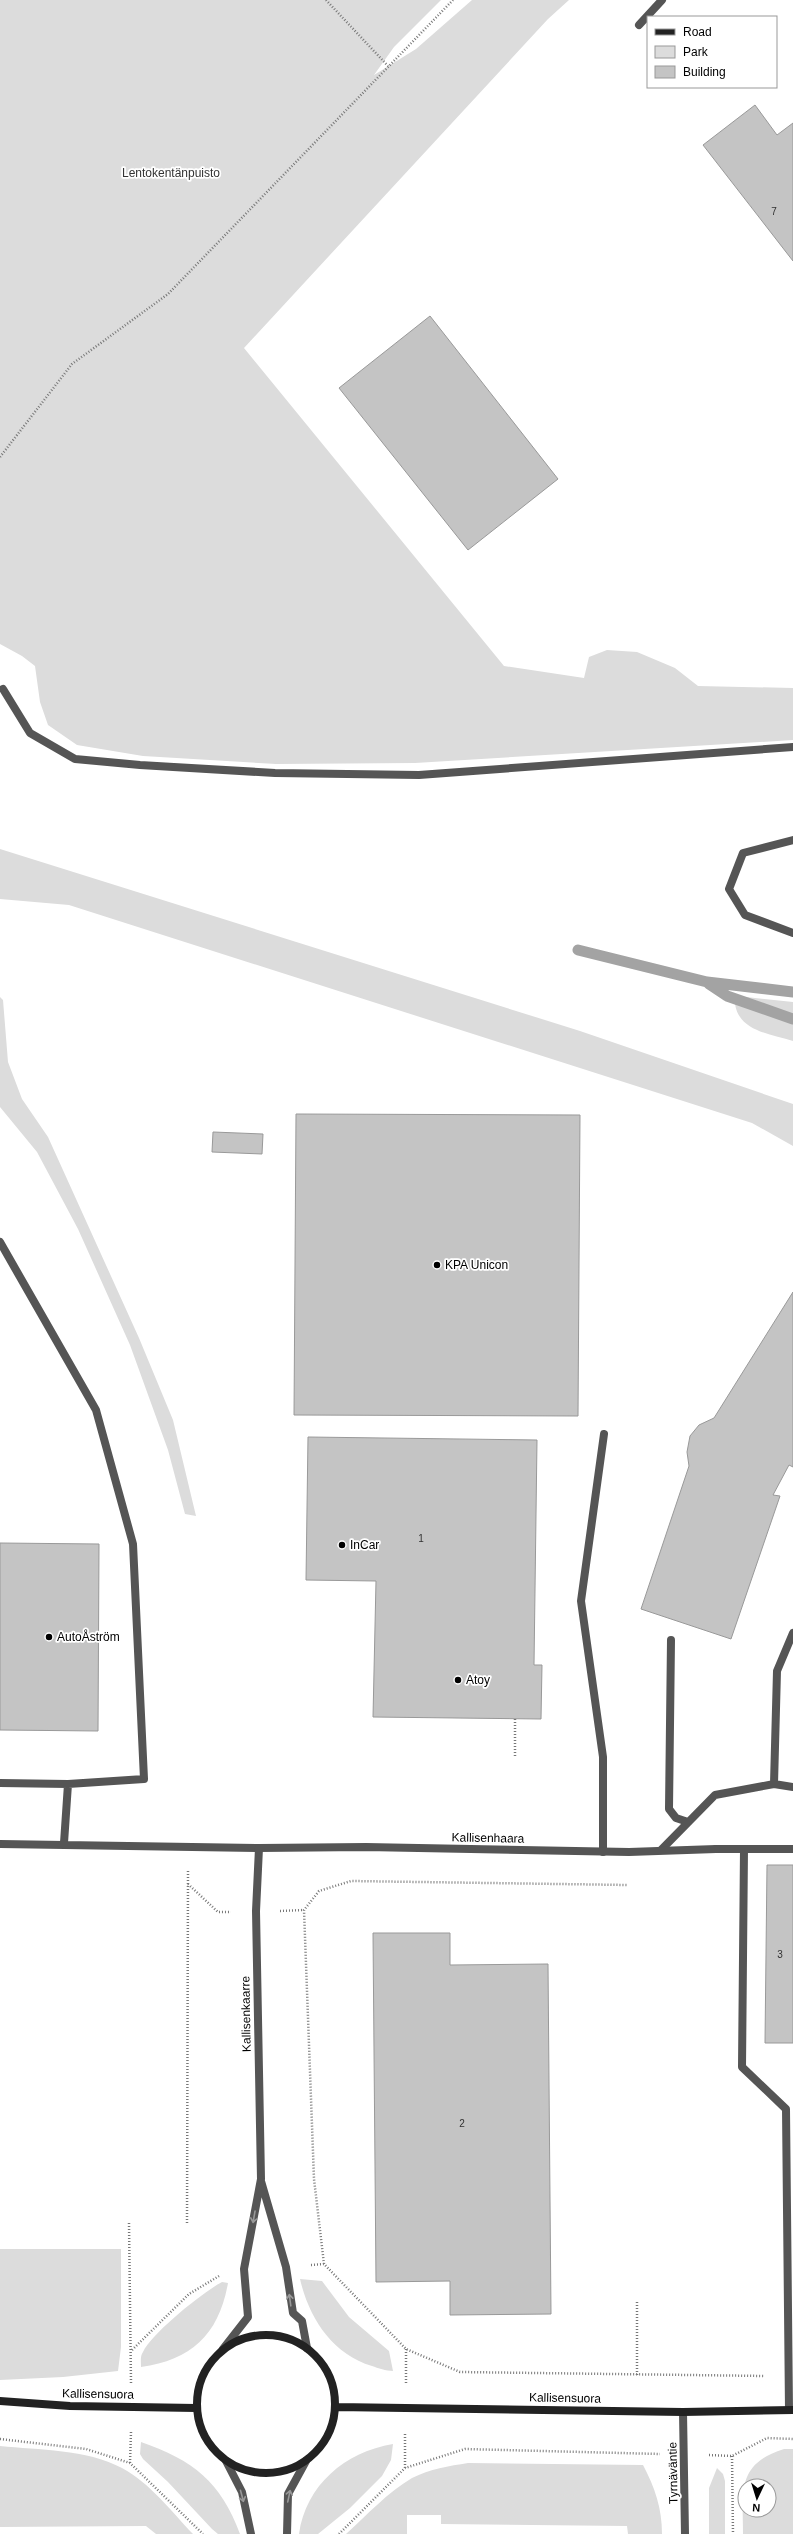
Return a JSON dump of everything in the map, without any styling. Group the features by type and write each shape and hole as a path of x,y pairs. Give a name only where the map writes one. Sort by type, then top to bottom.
{"street":[{"path":"647,16 662,0"},
{"path":"639,25 647,16"},
{"path":"3,689 30,733 75,759 140,765 275,773 419,775 793,747"},
{"path":"793,840 743,853 729,889 745,915 793,933"},
{"path":"0,1242 96,1410 133,1544 144,1779 68,1784 0,1783"},
{"path":"603,1852 603,1757 581,1601 604,1434"},
{"path":"774,1784 777,1671 793,1633"},
{"path":"670,1640 669,1809 676,1818 688,1822"},
{"path":"64,1843 68,1784"},
{"path":"661,1850 715,1795 774,1784 793,1787"},
{"name":"Kallisenhaara","path":"0,1844 64,1843 259,1848 366,1847 603,1852 716,1849 793,1849"},
{"name":"Kallisenkaarre","path":"223,2349 248,2316 244,2269 260,2179 256,1911 259,1848"},
{"path":"744,1849 742,2067 786,2109 789,2376 791,2410"},
{"name":"Kallisenkaarre","path":"260,2179 286,2267 292,2313 302,2321 307,2348"},
{"path":"265,2334 287,2337 307,2348 323,2364 333,2384 336,2407 332,2428 321,2447 306,2461 286,2471 265,2474 244,2470 226,2461 210,2447 204,2435 196,2408 198,2386 207,2366 223,2349 242,2338 265,2334"},
{"name":"Kallisensuora","path":"0,2402 70,2406 196,2408"},
{"name":"Kallisensuora","path":"336,2407 683,2412 791,2410"},
{"name":"Tyrnäväntie","path":"683,2412 685,2454 685,2534"},
{"path":"226,2461 242,2492 251,2534"},
{"path":"287,2534 288,2494 306,2461"}],"path":[{"path":"326,0 388,66"},
{"path":"0,457 72,364 168,294 453,0"},
{"path":"515,1719 515,1756"},
{"path":"187,2223 189,1846"},
{"path":"628,1885 351,1881 319,1891 304,1910 314,2179 324,2264 406,2349 460,2372 638,2376 789,2376"},
{"path":"129,2223 132,2350 189,2294 228,2270 244,2269"},
{"path":"286,2267 324,2264"},
{"path":"637,2302 638,2376"},
{"path":"339,2534 404,2468 465,2449 732,2456 766,2438 793,2439"},
{"path":"0,2439 86,2449 130,2463 203,2534"},
{"path":"732,2456 733,2534"}],"green space":[{"name":"Lentokentänpuisto","path":"0,0 441,0 394,47 374,75 416,49 472,0 569,0 548,19 244,348 504,666 584,678 589,657 607,650 637,652 675,668 698,686 793,688 793,740 415,763 276,764 143,756 77,745 48,725 40,702 35,666 22,656 0,644"},
{"path":"0,849 580,1031 793,1104 793,1146 752,1123 69,905 0,899"},
{"path":"0,997 3,1000 8,1062 22,1099 48,1137 139,1338 173,1420 196,1516 185,1514 168,1450 130,1345 78,1229 37,1152 0,1107"},
{"path":"746,997 793,1002 793,1041 757,1030 749,1026 738,1013 735,1004"},
{"path":"0,2249 121,2249 121,2347 118,2371 63,2377 0,2380"},
{"path":"300,2279 322,2281 349,2317 389,2351 393,2371 379,2368 358,2360 345,2353 334,2343 324,2333 316,2321 309,2307"},
{"path":"222,2282 228,2283 224,2301 218,2317 200,2342 189,2351 175,2358 141,2367 142,2354 156,2334 191,2304"},
{"path":"141,2442 176,2457 203,2475 224,2500 240,2534 218,2534 212,2529 168,2482 143,2459 140,2454"},
{"path":"393,2444 391,2460 382,2476 350,2508 318,2534 299,2534 303,2516 310,2500 319,2486 331,2474 344,2463 359,2455 375,2448"},
{"path":"0,2446 62,2451 93,2457 122,2468 142,2481 151,2489 193,2534 156,2534 146,2526 0,2527"},
{"path":"784,2449 793,2449 793,2534 743,2534 743,2518 777,2518 777,2478 747,2478 750,2471 757,2463 768,2455"},
{"path":"468,2463 643,2465 657,2498 661,2515 662,2534 628,2534 627,2526 441,2524 441,2515 407,2515 407,2534 346,2534 386,2497 412,2478 433,2470"},
{"path":"717,2468 723,2474 725,2481 725,2534 709,2534 709,2488"}],"building":[{"path":"755,105 777,135 793,123 793,261 703,145"},
{"path":"430,316 558,479 468,550 339,388"},
{"name":"KPA Unicon","path":"296,1114 580,1115 578,1416 294,1415"},
{"path":"213,1132 263,1134 262,1154 212,1152"},
{"path":"793,1292 793,1467 789,1465 773,1495 780,1496 731,1639 641,1609 689,1466 687,1452 690,1436 699,1425 714,1418"},
{"path":"308,1437 537,1440 534,1665 542,1665 541,1719 373,1717 376,1581 306,1580"},
{"name":"AutoÅström","path":"0,1543 99,1544 98,1731 0,1730"},
{"path":"767,1865 793,1865 793,2043 765,2043"},
{"path":"373,1933 450,1933 450,1965 548,1964 551,2314 450,2315 450,2281 376,2282"}],"waterway":[{"path":"578,950 707,982 793,992"},
{"path":"709,984 727,996 793,1019"}],"place":[{"name":"KPA Unicon","path":"437,1265"},
{"name":"InCar","path":"342,1545"},
{"name":"AutoÅström","path":"49,1637"},
{"name":"Atoy","path":"458,1680"}]}
